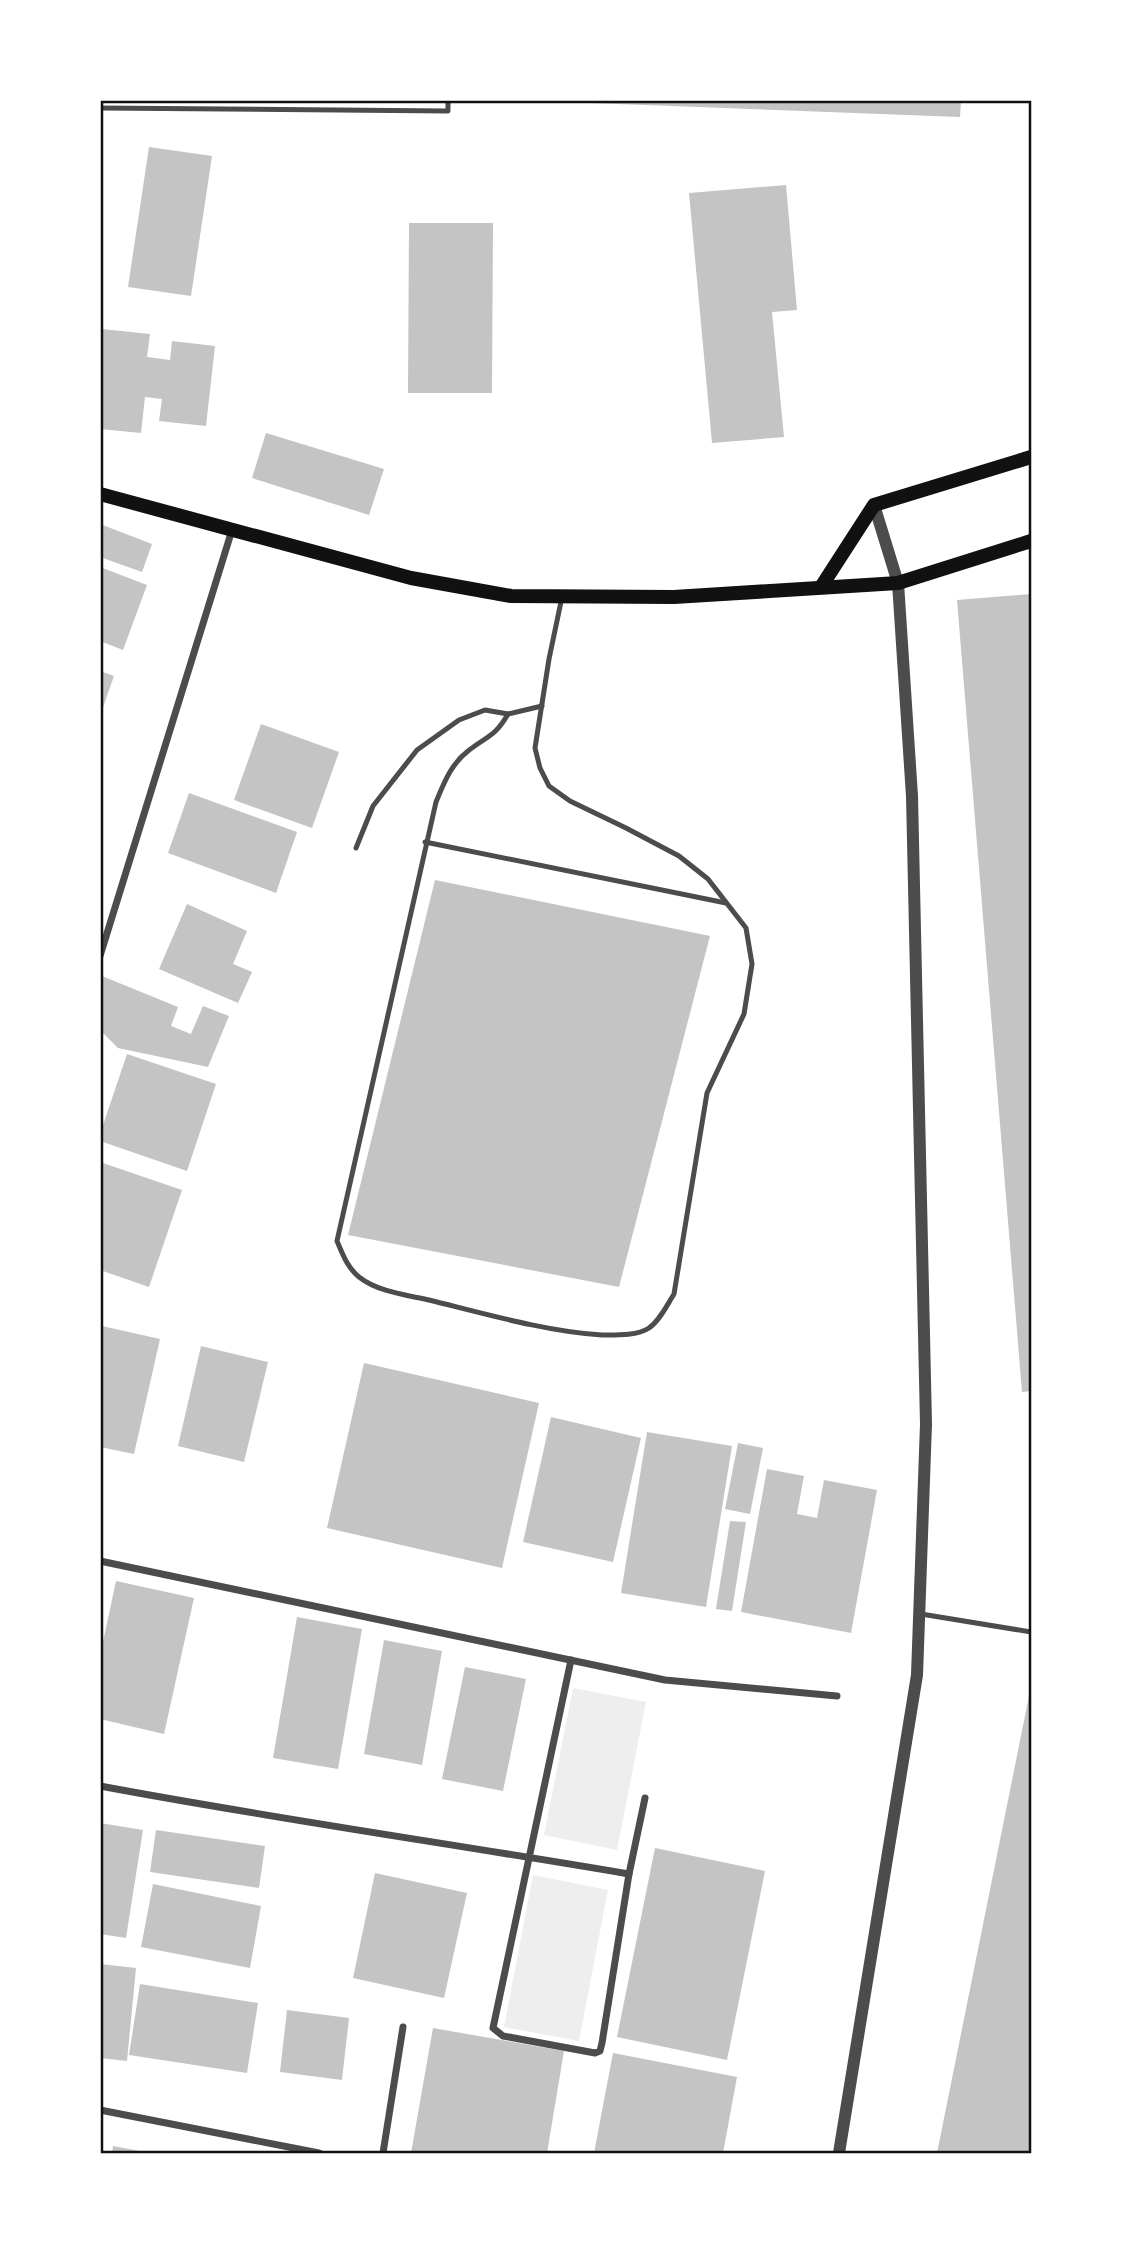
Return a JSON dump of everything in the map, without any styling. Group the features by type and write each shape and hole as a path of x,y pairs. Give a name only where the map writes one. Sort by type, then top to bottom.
{"main road":[{"path":"821,587 874,505 1031,457"},
{"path":"100,494 411,578 511,596 674,597 898,583 1031,541"}],"street":[{"path":"839,2153 917,1675 926,1424 912,796 898,583 874,505"},
{"path":"100,956 232,530"},
{"path":"100,1560 665,1680 837,1696"},
{"path":"571,1660 493,2028 503,2036 595,2053 600,2051 629,1874 645,1798"},
{"path":"100,1786 229,1810 629,1874"},
{"path":"383,2153 403,2027"},
{"path":"100,2110 319,2153"}],"lane":[{"path":"100,108 448,111 448,100"},
{"path":"508,714 498,731 466,752 449,772 436,802 337,1241 345,1262 360,1278 383,1289 495,1316 601,1335 628,1334 648,1329 674,1294 707,1093 744,1014 752,964 746,928 708,879 679,856 570,801 549,786 540,768 536,748 549,659 562,597"},
{"path":"356,848 373,806 417,750 459,720 485,710 508,714 542,706"},
{"path":"425,842 726,903"},
{"path":"918,1613 1031,1632"}],"shaded area":[{"path":"573,1688 646,1702 617,1850 544,1835"},
{"path":"533,1875 608,1890 579,2041 504,2027"}],"building":[{"path":"591,100 961,100 960,117 591,103"},
{"path":"149,147 212,156 191,296 128,287"},
{"path":"786,185 797,310 772,312 784,437 712,443 689,193"},
{"path":"409,223 493,223 492,393 408,393"},
{"path":"102,329 150,334 147,357 170,360 172,341 215,346 206,426 159,421 162,399 145,397 141,433 100,429"},
{"path":"266,433 384,469 369,515 252,478"},
{"path":"100,524 152,544 142,572 100,557"},
{"path":"100,567 147,585 123,650 100,641"},
{"path":"1031,594 1031,1391 1022,1392 957,600"},
{"path":"100,671 114,676 100,716"},
{"path":"261,724 339,752 312,828 234,800"},
{"path":"189,793 297,832 276,893 168,853"},
{"path":"435,880 710,936 619,1287 348,1235"},
{"path":"187,904 247,931 233,964 252,972 238,1003 159,969"},
{"path":"102,976 178,1007 171,1026 191,1034 203,1006 229,1016 208,1067 118,1048 100,1030"},
{"path":"127,1054 216,1084 187,1171 100,1141"},
{"path":"100,1162 182,1190 149,1287 100,1270"},
{"path":"102,1326 160,1339 134,1454 100,1447"},
{"path":"201,1346 268,1362 244,1462 178,1446"},
{"path":"364,1363 539,1403 502,1568 327,1528"},
{"path":"551,1417 641,1438 613,1562 523,1542"},
{"path":"647,1432 732,1446 706,1607 621,1593"},
{"path":"738,1443 763,1448 750,1514 725,1509"},
{"path":"767,1469 804,1476 797,1514 817,1518 824,1480 877,1490 851,1633 741,1612"},
{"path":"730,1521 746,1522 732,1611 716,1609"},
{"path":"116,1581 194,1598 164,1734 100,1719 100,1656"},
{"path":"297,1617 362,1629 338,1769 273,1758"},
{"path":"384,1640 442,1651 422,1765 364,1754"},
{"path":"465,1667 526,1679 503,1791 442,1779"},
{"path":"1030,1691 1031,2153 937,2153"},
{"path":"100,1823 143,1830 126,1938 100,1934"},
{"path":"156,1830 265,1846 259,1888 150,1872"},
{"path":"655,1848 765,1871 727,2060 617,2037"},
{"path":"375,1873 467,1893 444,1998 353,1978"},
{"path":"153,1884 261,1906 250,1968 141,1947"},
{"path":"100,1964 136,1968 127,2061 100,2058"},
{"path":"140,1984 258,2003 247,2073 129,2055"},
{"path":"287,2010 349,2018 342,2080 280,2072"},
{"path":"433,2028 564,2051 547,2153 411,2153"},
{"path":"613,2053 737,2077 723,2153 594,2153"},
{"path":"113,2146 145,2152 145,2153 112,2153"}]}
